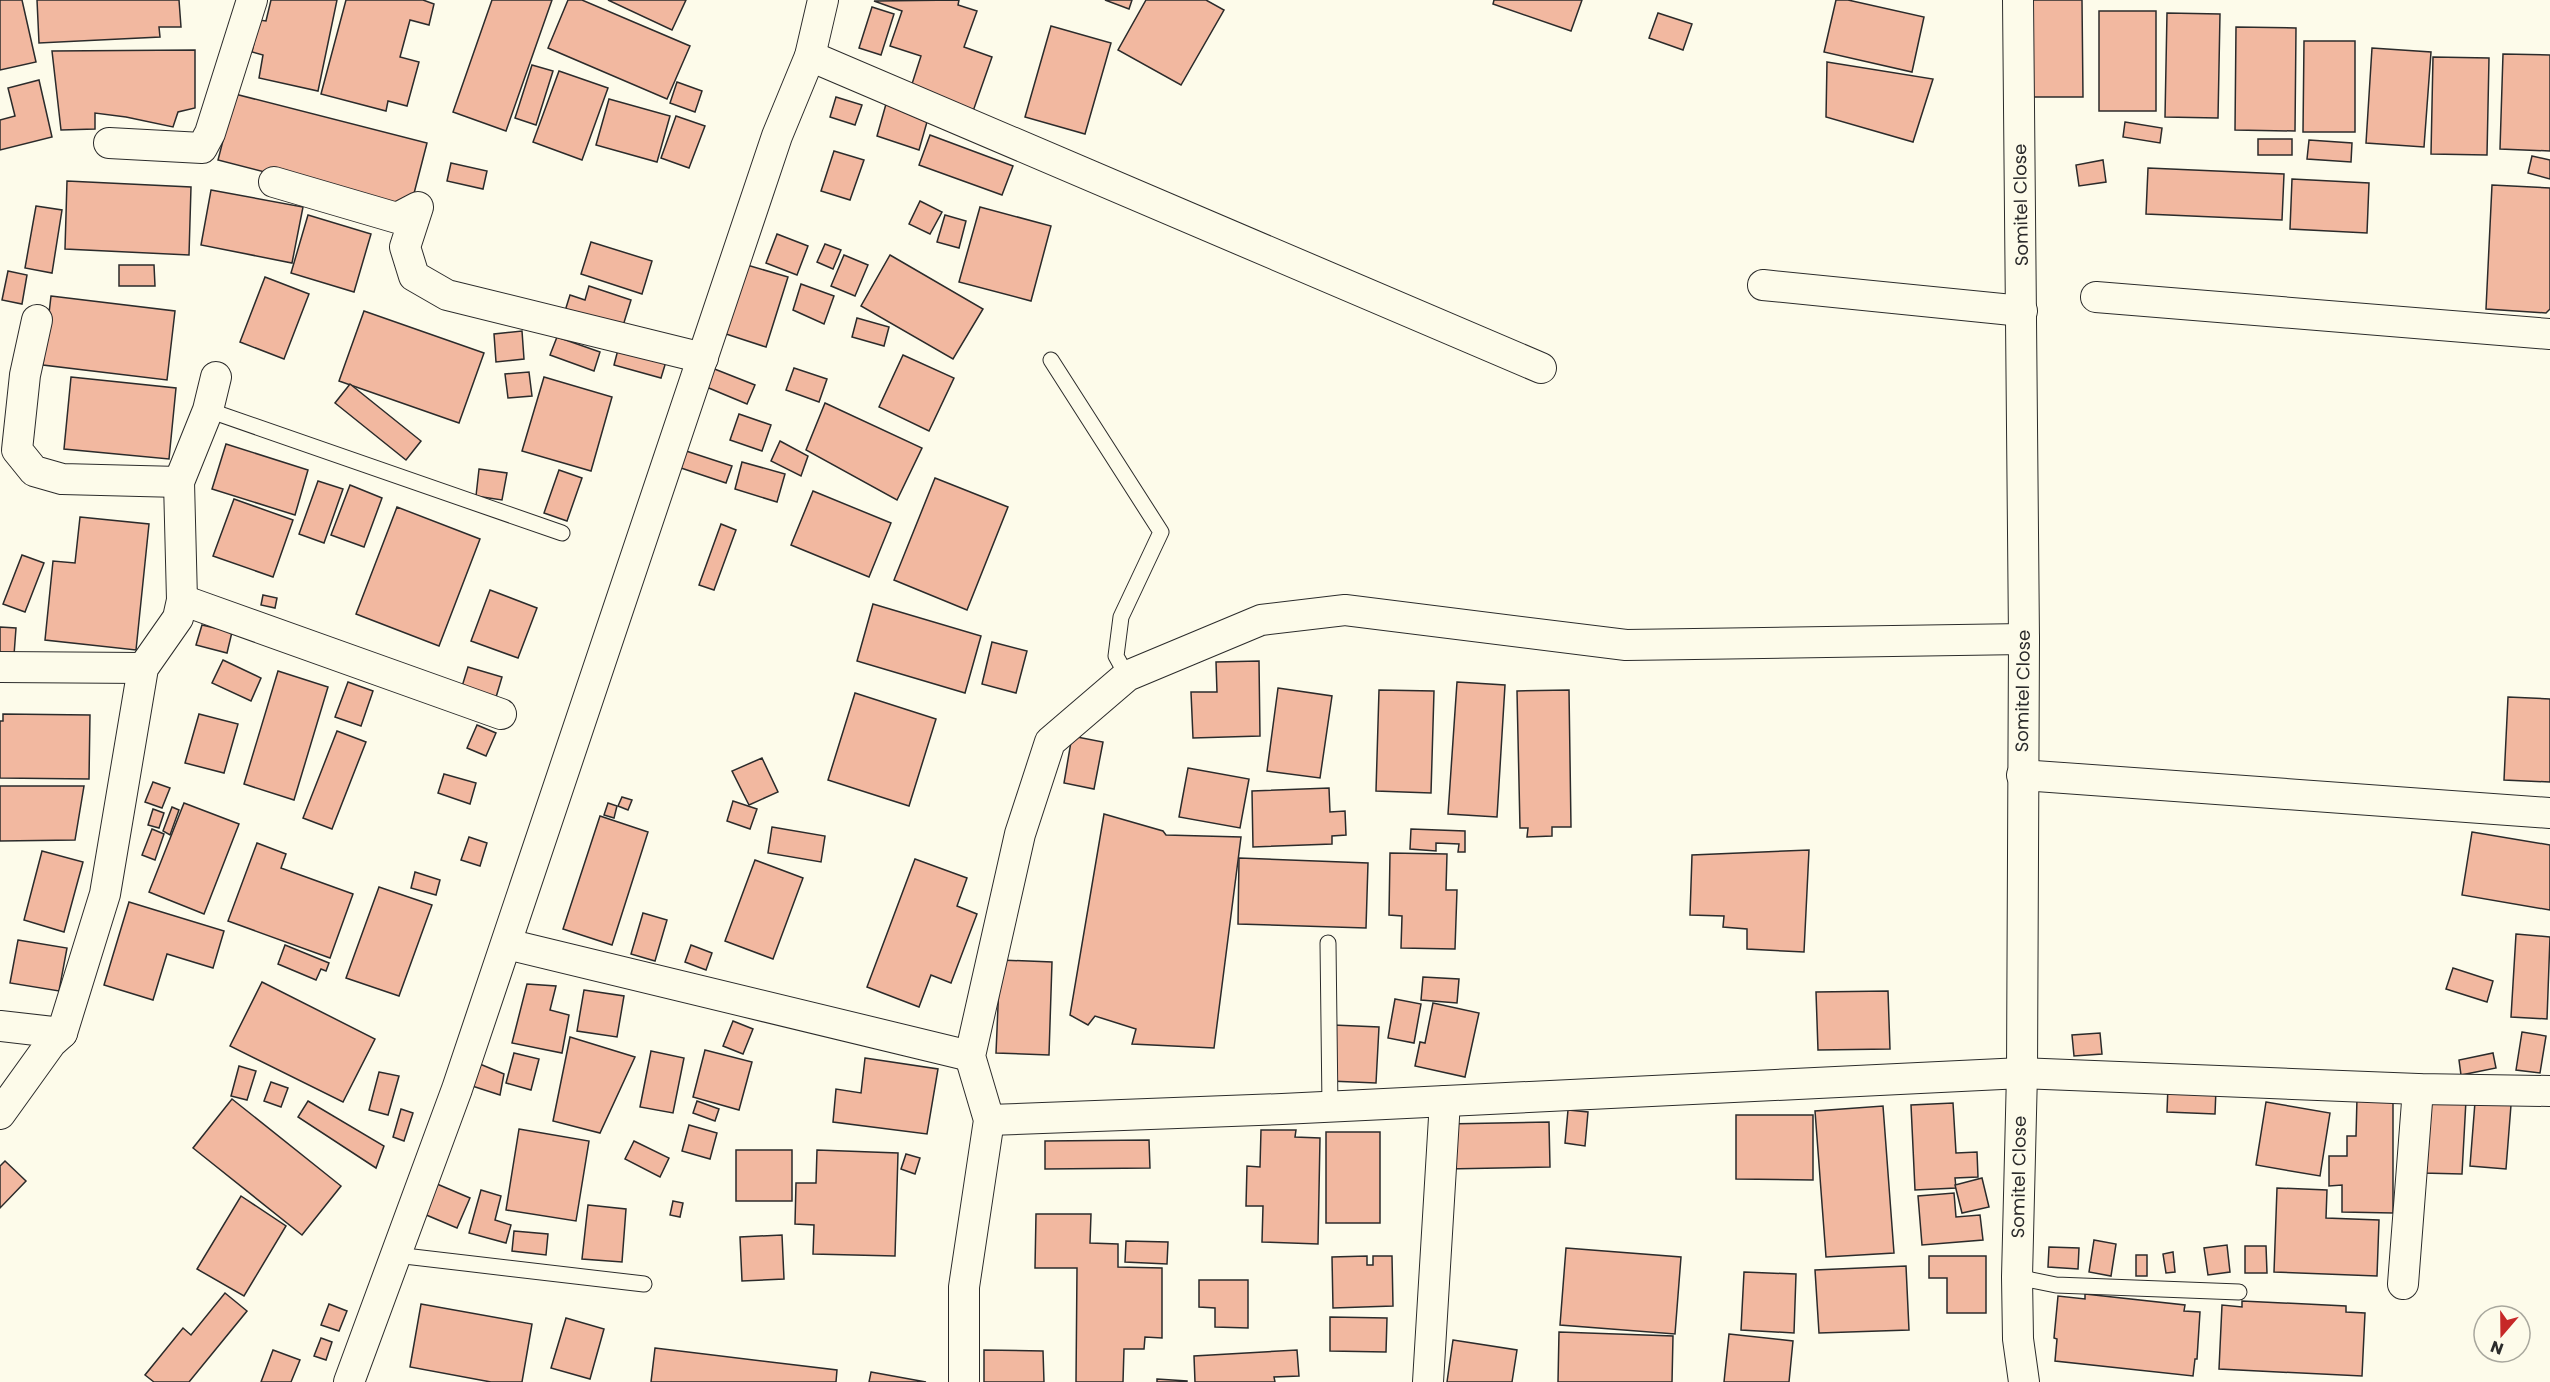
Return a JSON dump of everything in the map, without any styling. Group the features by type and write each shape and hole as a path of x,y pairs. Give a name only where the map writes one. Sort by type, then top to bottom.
{"street":[{"path":"109,143 202,148 210,133 252,0"},
{"path":"349,1382 507,944 777,136 810,56 823,0"},
{"name":"Somitel Close","path":"2018,0 2024,639 2022,1073 2017,1277 2018,1339 2024,1382"},
{"path":"810,56 1541,369"},
{"path":"274,182 397,218 418,207 405,247 414,276 447,295 703,358"},
{"path":"1763,285 2022,311"},
{"path":"2096,297 2550,334"},
{"path":"37,320 25,375 17,450 34,471 62,479 179,482"},
{"path":"0,1114 51,1043 62,1033 105,894 143,668 178,618 182,600 179,482 208,410 216,377"},
{"path":"182,600 501,714"},
{"path":"964,1382 964,1287 989,1120 970,1056 1020,834 1050,742 1127,676 1261,620 1345,610 1626,645 2024,639"},
{"path":"0,667 143,668"},
{"path":"2022,775 2550,813"},
{"path":"507,944 970,1056"},
{"path":"0,1026 62,1033"},
{"path":"989,1120 1330,1107 2022,1073 2418,1089 2550,1091"},
{"path":"2403,1284 2418,1089"},
{"path":"1428,1382 1445,1101"}],"lane":[{"path":"1051,360 1161,532 1121,617 1116,657 1127,676"},
{"path":"208,410 562,533"},
{"path":"1328,943 1330,1107"},
{"path":"396,1254 644,1284"},
{"path":"2017,1277 2056,1285 2239,1292"}],"building":[{"path":"0,0 22,0 36,62 0,70"},
{"path":"37,0 179,0 181,27 159,27 160,37 39,43"},
{"path":"271,0 337,0 318,91 259,78 263,55 252,52 259,20 266,21"},
{"path":"346,0 423,0 434,4 429,25 410,20 400,57 419,62 407,106 388,101 386,111 321,94"},
{"path":"492,0 552,0 506,131 453,112"},
{"path":"568,0 582,0 690,46 667,99 548,48"},
{"path":"608,0 686,0 672,30"},
{"path":"959,0 958,5 977,11 964,47 992,57 971,117 911,87 921,56 890,46 902,11 874,1"},
{"path":"1105,0 1132,0 1129,9"},
{"path":"1146,0 1206,0 1224,10 1181,85 1118,50"},
{"path":"1494,0 1582,0 1571,31 1493,4"},
{"path":"1836,0 1848,0 1924,17 1912,72 1824,52"},
{"path":"2027,0 2082,0 2083,97 2029,97"},
{"path":"872,7 894,14 881,55 859,48"},
{"path":"2099,11 2156,11 2156,111 2099,111"},
{"path":"1658,13 1692,24 1683,50 1649,38"},
{"path":"2167,13 2220,14 2218,118 2165,117"},
{"path":"1051,26 1111,43 1085,134 1025,117"},
{"path":"2236,27 2296,28 2295,131 2235,130"},
{"path":"2304,41 2355,41 2355,132 2303,132"},
{"path":"2372,48 2431,52 2424,147 2366,143"},
{"path":"195,50 195,108 178,112 173,127 95,113 95,129 61,130 52,51"},
{"path":"2503,54 2550,55 2550,151 2500,149"},
{"path":"2433,57 2489,58 2487,155 2431,154"},
{"path":"1827,62 1933,79 1913,142 1826,117"},
{"path":"532,65 553,71 536,125 515,118"},
{"path":"559,71 608,88 582,160 533,142"},
{"path":"39,80 52,137 0,150 0,120 15,116 8,88"},
{"path":"677,82 702,91 695,112 670,103"},
{"path":"235,94 427,143 410,209 218,160"},
{"path":"836,97 862,105 855,125 830,117"},
{"path":"609,99 670,116 657,162 596,145"},
{"path":"886,104 927,122 919,150 877,136"},
{"path":"676,116 705,126 689,168 661,158"},
{"path":"2125,122 2162,128 2160,143 2123,137"},
{"path":"930,135 1013,166 1002,195 919,165"},
{"path":"2258,139 2292,139 2292,155 2258,155"},
{"path":"2309,140 2352,143 2351,162 2307,159"},
{"path":"834,151 864,160 850,200 821,191"},
{"path":"2532,156 2550,160 2550,179 2528,173"},
{"path":"2103,160 2106,182 2079,186 2076,165"},
{"path":"451,163 487,171 483,189 447,181"},
{"path":"2148,168 2284,174 2282,220 2146,214"},
{"path":"2292,179 2369,183 2367,233 2290,229"},
{"path":"67,181 191,187 189,255 65,249"},
{"path":"2492,185 2550,188 2550,309 2546,313 2486,309"},
{"path":"211,190 303,207 292,263 201,245"},
{"path":"920,201 942,212 930,234 909,224"},
{"path":"36,206 62,210 52,273 25,268"},
{"path":"980,207 1051,226 1031,301 959,282"},
{"path":"308,215 371,234 354,292 291,273"},
{"path":"945,215 966,221 959,248 937,242"},
{"path":"777,234 808,246 797,275 766,263"},
{"path":"591,242 652,261 642,294 581,274"},
{"path":"825,244 841,250 833,269 817,262"},
{"path":"844,255 868,265 855,296 831,286"},
{"path":"890,255 983,309 953,359 861,306"},
{"path":"119,265 154,265 155,286 119,286"},
{"path":"747,265 788,277 766,347 726,334"},
{"path":"8,271 27,275 22,304 2,300"},
{"path":"265,277 309,294 284,359 240,342"},
{"path":"801,284 834,296 824,324 793,310"},
{"path":"589,286 631,300 622,329 565,311 570,295 585,300"},
{"path":"51,296 175,311 167,380 43,365"},
{"path":"364,311 484,353 459,423 339,381"},
{"path":"857,318 889,327 884,346 852,337"},
{"path":"522,331 524,359 496,362 494,334"},
{"path":"557,337 600,352 594,371 550,355"},
{"path":"620,342 668,355 661,378 614,365"},
{"path":"903,355 954,378 929,431 879,407"},
{"path":"712,368 755,385 747,404 704,386"},
{"path":"794,368 827,379 819,402 786,390"},
{"path":"529,372 532,396 508,398 505,374"},
{"path":"71,377 176,388 169,459 64,449"},
{"path":"544,377 612,397 591,471 522,451"},
{"path":"350,384 421,441 406,460 335,403"},
{"path":"825,403 922,448 897,500 806,450"},
{"path":"739,414 771,425 762,451 730,440"},
{"path":"780,441 808,456 801,476 771,461"},
{"path":"226,444 308,470 295,515 212,489"},
{"path":"680,449 732,466 726,483 675,466"},
{"path":"742,462 785,474 777,502 735,489"},
{"path":"479,469 507,473 502,500 476,496"},
{"path":"559,470 582,478 567,521 544,513"},
{"path":"935,478 1008,507 967,610 894,580"},
{"path":"318,481 343,489 324,543 299,534"},
{"path":"350,485 382,498 364,547 331,535"},
{"path":"813,491 891,523 869,577 791,545"},
{"path":"234,499 293,520 273,577 213,556"},
{"path":"397,507 480,539 439,646 356,614"},
{"path":"80,517 149,524 136,650 45,640 53,561 75,563"},
{"path":"721,524 736,530 714,590 699,585"},
{"path":"22,555 44,563 25,612 3,604"},
{"path":"490,590 537,608 518,658 471,641"},
{"path":"263,595 277,598 275,608 261,605"},
{"path":"873,604 981,636 965,693 857,661"},
{"path":"202,625 232,632 227,653 196,645"},
{"path":"0,627 16,628 14,655 0,654"},
{"path":"992,642 1027,651 1016,693 982,684"},
{"path":"223,660 261,678 251,701 212,683"},
{"path":"1259,661 1260,736 1193,738 1191,692 1217,692 1216,662"},
{"path":"468,667 502,677 494,704 460,693"},
{"path":"278,671 328,687 294,800 244,784"},
{"path":"348,682 373,691 361,726 335,717"},
{"path":"1457,682 1505,685 1497,817 1448,814"},
{"path":"1278,688 1332,696 1320,778 1267,771"},
{"path":"1379,690 1434,691 1431,793 1376,791"},
{"path":"1569,690 1571,827 1552,827 1552,836 1527,837 1528,828 1520,828 1517,691"},
{"path":"855,693 936,719 909,806 828,780"},
{"path":"2508,697 2550,699 2550,782 2504,780"},
{"path":"3,714 90,715 89,779 0,778 0,721 3,721"},
{"path":"199,714 238,724 224,773 185,763"},
{"path":"477,725 496,733 486,756 467,748"},
{"path":"337,731 366,742 332,829 303,818"},
{"path":"1072,736 1103,742 1094,789 1064,783"},
{"path":"762,758 778,792 749,805 732,771"},
{"path":"1188,768 1249,779 1240,828 1179,817"},
{"path":"444,774 476,783 470,804 438,793"},
{"path":"153,782 170,788 162,808 145,802"},
{"path":"0,786 84,786 75,840 0,841"},
{"path":"1329,788 1330,812 1345,811 1346,835 1332,836 1332,844 1253,847 1252,791"},
{"path":"622,797 632,800 628,810 618,806"},
{"path":"733,801 757,809 750,829 727,821"},
{"path":"184,803 239,824 204,914 149,892"},
{"path":"608,803 617,806 614,818 604,815"},
{"path":"172,807 179,810 170,835 163,831"},
{"path":"153,809 164,813 159,828 148,825"},
{"path":"1104,814 1163,831 1166,835 1241,837 1214,1048 1132,1044 1136,1029 1095,1016 1088,1025 1070,1015"},
{"path":"600,816 648,832 612,945 563,929"},
{"path":"772,827 825,836 821,862 768,853"},
{"path":"152,829 164,834 155,860 142,855"},
{"path":"1411,829 1465,831 1465,852 1458,852 1459,844 1436,843 1436,851 1410,849"},
{"path":"2472,832 2550,845 2550,910 2462,895"},
{"path":"469,837 487,843 480,866 461,860"},
{"path":"257,843 286,854 281,868 353,894 330,958 228,921"},
{"path":"1809,850 1804,952 1747,949 1747,929 1723,927 1724,916 1690,915 1692,855"},
{"path":"42,851 83,862 64,932 24,920"},
{"path":"1390,853 1447,854 1446,890 1457,890 1455,949 1401,948 1402,916 1389,915"},
{"path":"1239,858 1368,863 1366,928 1238,924"},
{"path":"915,859 967,878 957,906 977,914 951,983 931,975 919,1007 867,987"},
{"path":"755,860 803,878 773,959 725,941"},
{"path":"415,872 440,880 436,895 411,888"},
{"path":"379,887 432,905 399,996 346,978"},
{"path":"129,902 224,931 213,968 167,954 153,1000 104,985"},
{"path":"643,913 667,920 655,961 631,954"},
{"path":"2516,934 2550,937 2547,1019 2511,1017"},
{"path":"18,940 67,948 59,991 10,983"},
{"path":"285,945 329,963 326,971 321,969 316,980 278,964"},
{"path":"691,945 712,953 706,970 685,962"},
{"path":"1000,960 1052,962 1049,1055 996,1053"},
{"path":"2453,968 2493,981 2487,1002 2446,989"},
{"path":"1423,977 1459,979 1457,1003 1421,1000"},
{"path":"262,982 375,1039 343,1102 230,1046"},
{"path":"527,984 556,986 550,1010 569,1015 562,1053 512,1043"},
{"path":"584,990 624,996 617,1037 577,1031"},
{"path":"1888,991 1890,1049 1818,1050 1816,992"},
{"path":"1395,999 1421,1004 1414,1043 1388,1038"},
{"path":"1433,1003 1479,1013 1465,1077 1415,1066 1420,1042 1425,1043"},
{"path":"733,1021 753,1029 743,1054 723,1046"},
{"path":"1333,1025 1379,1027 1376,1083 1330,1081"},
{"path":"2522,1032 2546,1036 2540,1073 2516,1070"},
{"path":"2100,1033 2102,1054 2074,1056 2072,1035"},
{"path":"570,1037 635,1057 600,1133 553,1121"},
{"path":"705,1050 752,1062 739,1110 693,1097"},
{"path":"651,1051 684,1058 673,1113 640,1107"},
{"path":"514,1053 539,1059 531,1090 506,1083"},
{"path":"2493,1053 2496,1068 2461,1075 2459,1060"},
{"path":"865,1058 938,1069 927,1134 833,1122 836,1089 861,1093"},
{"path":"475,1062 504,1074 500,1095 466,1084"},
{"path":"239,1066 256,1071 247,1100 231,1096"},
{"path":"379,1072 399,1076 388,1115 369,1110"},
{"path":"271,1082 288,1088 281,1107 264,1101"},
{"path":"2168,1086 2216,1089 2215,1114 2167,1112"},
{"path":"2357,1098 2393,1098 2393,1213 2342,1212 2342,1185 2329,1186 2329,1156 2347,1156 2347,1136 2356,1136"},
{"path":"2426,1098 2466,1100 2462,1174 2422,1173"},
{"path":"232,1099 341,1186 302,1235 193,1148"},
{"path":"308,1101 384,1146 376,1168 298,1117"},
{"path":"697,1101 719,1109 715,1121 693,1113"},
{"path":"2266,1102 2330,1113 2320,1176 2256,1165"},
{"path":"2475,1102 2511,1105 2506,1169 2470,1166"},
{"path":"1953,1103 1956,1153 1977,1152 1978,1177 1955,1178 1956,1188 1915,1190 1911,1105"},
{"path":"1883,1106 1894,1253 1826,1257 1815,1111"},
{"path":"401,1109 413,1113 404,1141 393,1137"},
{"path":"1568,1110 1588,1112 1585,1146 1565,1143"},
{"path":"1736,1115 1813,1115 1813,1180 1736,1179"},
{"path":"1549,1122 1550,1167 1446,1169 1445,1124"},
{"path":"689,1125 717,1133 710,1159 682,1151"},
{"path":"519,1129 589,1141 576,1221 506,1210"},
{"path":"1261,1130 1296,1130 1295,1137 1320,1138 1318,1244 1262,1242 1263,1206 1246,1206 1247,1166 1260,1167"},
{"path":"1326,1132 1380,1132 1380,1223 1326,1223"},
{"path":"1149,1140 1150,1168 1045,1169 1045,1141"},
{"path":"634,1141 669,1158 660,1177 625,1159"},
{"path":"736,1150 792,1150 792,1201 736,1201"},
{"path":"817,1150 898,1153 895,1256 813,1254 814,1225 795,1224 796,1183 816,1183"},
{"path":"906,1154 920,1158 915,1174 901,1169"},
{"path":"5,1161 26,1181 0,1208 0,1166"},
{"path":"1982,1178 1989,1207 1962,1213 1955,1185"},
{"path":"437,1184 470,1198 457,1228 424,1214"},
{"path":"2277,1188 2327,1190 2326,1218 2379,1220 2377,1276 2274,1272"},
{"path":"481,1190 501,1196 495,1220 511,1225 506,1243 469,1233"},
{"path":"1954,1193 1956,1217 1980,1215 1983,1240 1922,1245 1918,1196"},
{"path":"241,1196 286,1226 244,1296 197,1269"},
{"path":"673,1201 683,1203 680,1217 670,1215"},
{"path":"588,1205 626,1209 622,1262 582,1259"},
{"path":"1036,1214 1091,1214 1090,1243 1118,1244 1118,1267 1162,1268 1162,1338 1145,1337 1144,1349 1124,1349 1123,1382 1076,1382 1077,1268 1035,1268"},
{"path":"514,1231 548,1234 546,1255 512,1251"},
{"path":"782,1235 784,1279 742,1281 740,1237"},
{"path":"2094,1240 2116,1244 2111,1276 2089,1272"},
{"path":"1126,1241 1168,1242 1167,1264 1125,1262"},
{"path":"2227,1245 2230,1272 2208,1275 2204,1248"},
{"path":"2245,1246 2266,1246 2267,1273 2245,1273"},
{"path":"2049,1247 2079,1248 2078,1269 2048,1267"},
{"path":"1566,1248 1681,1257 1675,1334 1560,1325"},
{"path":"2173,1252 2175,1272 2166,1273 2163,1254"},
{"path":"2136,1255 2147,1255 2147,1276 2136,1276"},
{"path":"1367,1256 1367,1265 1373,1265 1373,1256 1392,1256 1393,1306 1333,1308 1332,1257"},
{"path":"1929,1256 1986,1256 1986,1313 1947,1313 1947,1278 1929,1278"},
{"path":"1906,1266 1909,1330 1819,1333 1815,1270"},
{"path":"1744,1272 1796,1274 1794,1333 1741,1330"},
{"path":"1199,1280 1248,1280 1248,1328 1215,1327 1215,1308 1199,1307"},
{"path":"225,1293 247,1311 189,1382 154,1382 145,1375 183,1328 191,1335"},
{"path":"2085,1294 2185,1305 2184,1311 2200,1312 2197,1359 2195,1359 2193,1376 2055,1361 2057,1339 2054,1338 2058,1296 2085,1299"},
{"path":"2242,1301 2346,1306 2346,1312 2365,1313 2362,1376 2219,1369 2222,1305 2242,1307"},
{"path":"329,1304 347,1311 339,1331 321,1325"},
{"path":"421,1304 532,1324 522,1382 491,1382 410,1367"},
{"path":"1330,1317 1387,1318 1386,1352 1330,1351"},
{"path":"566,1318 604,1329 590,1379 551,1368"},
{"path":"1559,1332 1673,1336 1672,1382 1558,1382"},
{"path":"1729,1334 1793,1341 1789,1382 1724,1382"},
{"path":"321,1338 332,1342 326,1360 314,1356"},
{"path":"1453,1340 1517,1350 1512,1382 1447,1382"},
{"path":"655,1348 837,1370 836,1382 651,1382"},
{"path":"273,1350 300,1360 291,1382 261,1382"},
{"path":"984,1350 1043,1351 1044,1382 984,1382"},
{"path":"1297,1350 1299,1376 1274,1377 1275,1382 1195,1382 1194,1356"},
{"path":"871,1372 926,1382 869,1382"},
{"path":"1157,1379 1187,1381 1187,1382 1157,1382"}]}
